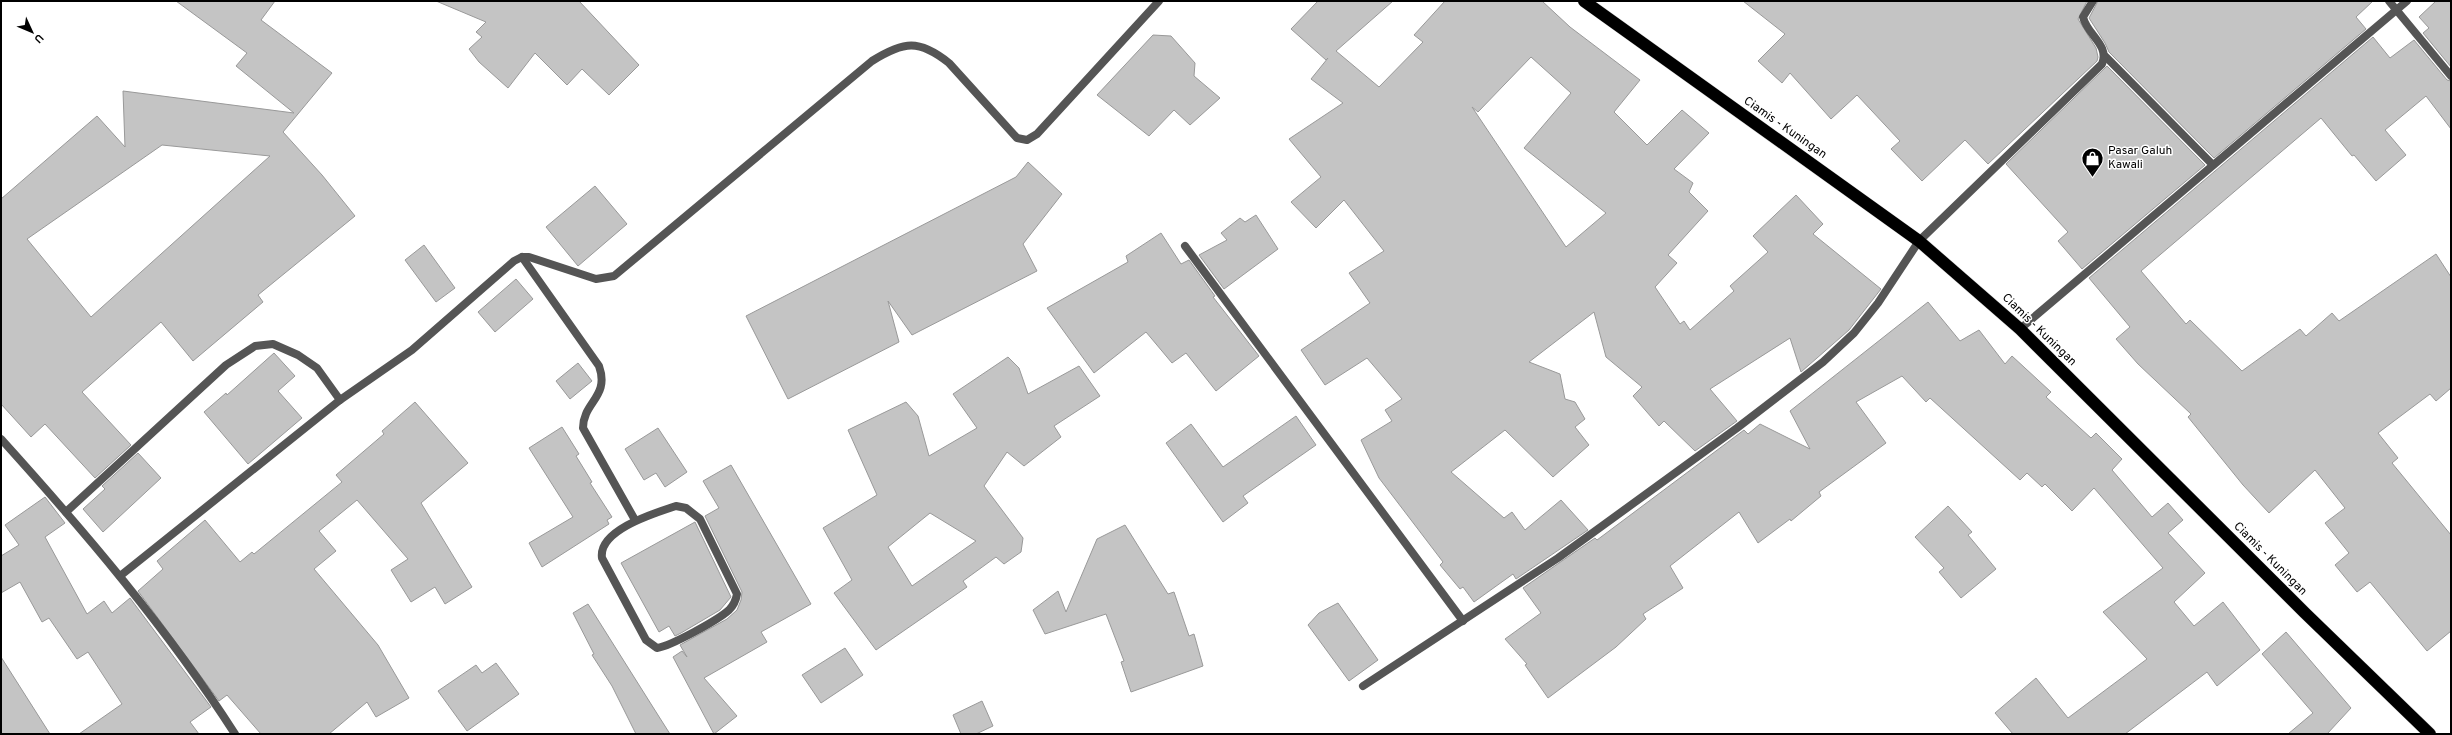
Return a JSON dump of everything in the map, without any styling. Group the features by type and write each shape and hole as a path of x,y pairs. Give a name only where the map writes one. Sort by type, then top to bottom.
{"highway":[{"name":"Ciamis - Kuningan","path":"1584,1 1919,241 2020,329 2305,613 2430,734"}],"street":[{"path":"120,576 340,400 412,350 522,257 537,259 596,279 614,276 872,61 900,46 914,44 937,53 949,63 1017,138 1022,140 1032,138 1159,1"},
{"path":"2093,1 2083,17 2085,26 2104,49 2106,57 2213,165"},
{"path":"2389,1 2451,76"},
{"path":"2020,329 2407,1"},
{"path":"1363,686 1558,558 1737,428 1823,362 1854,333 1878,303 1919,241 2096,72 2106,57"},
{"path":"1185,246 1463,620"},
{"path":"522,257 599,366 602,375 602,385 599,394 583,419 583,428 635,520"},
{"path":"66,512 226,365 255,346 273,344 298,355 317,368 340,400"},
{"path":"1,439 66,512 120,576 198,680 235,734"},
{"path":"676,506 686,508 694,512 700,519 737,594 732,606 723,614 662,647 653,646 646,640 602,558 604,543 635,520 676,506"}],"building":[{"path":"176,1 275,1 261,20 332,73 283,132 322,175 355,216 258,295 263,302 193,361 161,322 82,392 131,445 95,478 45,424 31,437 1,404 1,199 97,116 125,147 123,91 294,113 236,66 247,53","holes":["162,145 270,156 91,317 27,239"]},
{"path":"436,1 579,1 639,65 609,95 582,69 567,85 535,53 508,88 479,62 469,49 482,37 476,32 486,22"},
{"path":"1318,1 1393,1 1336,51 1379,87 1423,42 1414,35 1445,1 1542,1 1570,27 1640,80 1614,112 1647,145 1682,110 1709,133 1674,169 1693,183 1689,192 1708,211 1668,255 1677,263 1655,287 1680,324 1684,321 1690,330 1734,291 1730,286 1768,252 1753,236 1796,195 1823,224 1813,234 1881,289 1849,330 1801,372 1790,338 1710,389 1737,421 1695,451 1664,421 1659,426 1633,396 1642,387 1606,357 1594,312 1529,362 1560,374 1565,399 1575,402 1585,419 1575,427 1589,445 1553,477 1505,430 1451,472 1504,518 1512,512 1525,530 1561,500 1588,530 1516,579 1513,574 1474,602 1463,587 1460,589 1440,565 1443,562 1379,478 1361,440 1392,421 1385,410 1402,399 1367,358 1325,385 1301,350 1370,303 1349,273 1384,251 1344,200 1316,228 1291,202 1321,177 1289,139 1343,103 1311,79 1328,58 1326,60 1291,29","holes":["1531,57 1571,93 1524,148 1606,213 1566,247 1472,107 1478,112"]},
{"path":"1743,1 2087,1 2078,19 2096,48 2098,57 2097,61 1988,164 1965,140 1922,181 1891,149 1900,141 1857,95 1831,119 1790,73 1782,83 1758,61 1785,34"},
{"path":"2098,1 2373,1 2356,17 2366,29 2214,158 2109,52 2089,18"},
{"path":"2436,1 2451,1 2451,67 2423,33 2429,28 2419,17"},
{"path":"1153,35 1171,36 1195,63 1194,76 1220,98 1190,125 1174,110 1149,136 1097,95"},
{"path":"2373,37 2390,58 2414,40 2447,80 2451,81 2451,129 2426,96 2385,130 2406,155 2376,181 2354,155 2352,156 2321,118 2141,271 2186,324 2190,320 2242,371 2300,329 2306,336 2332,313 2339,321 2436,254 2451,277 2451,388 2436,401 2430,394 2378,433 2398,458 2392,463 2451,535 2451,631 2427,651 2370,582 2357,592 2335,565 2349,553 2325,523 2345,508 2315,470 2269,513 2243,485 2188,417 2191,414 2138,364 2116,339 2130,327 2089,278"},
{"path":"2107,66 2205,165 2082,269 2058,241 2068,232 2006,164"},
{"path":"1028,162 1062,194 1023,244 1037,271 912,335 888,301 899,342 788,399 746,316 1016,177"},
{"path":"595,186 627,224 578,266 546,227"},
{"path":"1256,215 1278,249 1224,289 1199,255 1227,240 1221,233 1240,218 1245,222"},
{"path":"1161,233 1181,264 1189,260 1215,296 1213,297 1259,356 1216,391 1186,353 1172,363 1146,332 1094,373 1047,308 1128,262 1126,256"},
{"path":"424,245 455,288 436,302 405,260"},
{"path":"516,279 533,299 495,332 478,312"},
{"path":"1928,302 1960,341 1979,330 2005,364 2012,356 2051,392 2046,397 2091,438 2096,433 2122,459 2112,470 2152,517 2168,503 2183,520 2168,533 2205,573 2174,602 2194,626 2223,602 2260,650 2217,686 2207,672 2125,734 2013,734 1995,713 2036,678 2068,718 2147,659 2103,612 2163,568 2094,488 2072,511 2045,484 2042,487 2027,473 2020,480 1930,398 1926,402 1902,376 1856,402 1886,443 1819,492 1821,496 1791,521 1790,519 1758,543 1739,512 1670,566 1683,588 1643,614 1646,619 1616,647 1548,698 1525,665 1527,664 1505,639 1541,613 1523,588 1595,538 1597,540 1744,430 1748,434 1760,424 1810,449 1790,411"},
{"path":"274,353 295,376 278,391 302,418 248,464 204,412 226,393 227,395"},
{"path":"1008,357 1019,368 1028,394 1079,366 1100,396 1054,426 1061,437 1024,466 1007,452 984,486 1023,538 1021,552 1004,564 996,557 963,581 967,587 876,650 834,593 852,580 823,528 877,495 848,430 906,402 918,416 929,456 977,428 953,394","holes":["930,513 976,541 912,586 888,547"]},
{"path":"578,363 592,381 570,399 556,381"},
{"path":"415,402 468,463 421,503 472,587 445,604 435,587 411,602 391,570 408,559 357,500 319,531 336,551 314,569 378,645 409,698 376,717 367,702 329,734 261,734 227,695 219,701 138,591 163,569 157,561 205,520 240,562 252,552 254,554 342,482 336,475 384,434 382,431"},
{"path":"1296,416 1316,445 1243,496 1248,503 1223,522 1166,443 1191,424 1223,467"},
{"path":"562,427 579,454 576,456 592,482 590,483 612,517 607,520 609,524 542,567 529,543 573,517 529,448"},
{"path":"658,428 687,472 665,487 656,473 644,480 625,449"},
{"path":"138,453 161,478 103,532 83,509 105,489 102,486"},
{"path":"731,465 811,604 761,632 767,642 704,678 737,716 714,734 673,657 682,651 687,657 680,645 727,619 737,610 741,600 742,592 705,516 719,508 703,481"},
{"path":"45,497 65,523 45,537 87,614 104,601 112,613 130,598 211,707 190,722 199,734 79,734 122,704 88,652 77,659 49,618 42,622 20,582 1,593 1,556 19,545 5,525"},
{"path":"1948,506 1972,532 1968,535 1996,569 1961,598 1939,572 1944,568 1915,537"},
{"path":"695,522 731,597 720,610 675,636 669,626 659,632 621,563"},
{"path":"1125,525 1168,594 1174,592 1189,636 1194,634 1203,666 1131,692 1121,662 1124,661 1106,614 1045,634 1033,610 1058,591 1066,612 1097,539"},
{"path":"1338,603 1378,660 1349,681 1308,625 1319,613"},
{"path":"588,604 670,734 636,734 612,686 592,655 594,654 573,613"},
{"path":"2286,632 2351,708 2327,734 2288,734 2313,713 2262,654"},
{"path":"845,648 863,675 821,703 802,675"},
{"path":"1,657 50,734 1,734"},
{"path":"496,663 519,694 467,731 438,691 476,665 482,673"},
{"path":"982,701 993,726 976,734 961,734 953,715"}],"place":[{"name":"Pasar Galuh Kawali","path":"2093,178"}]}
